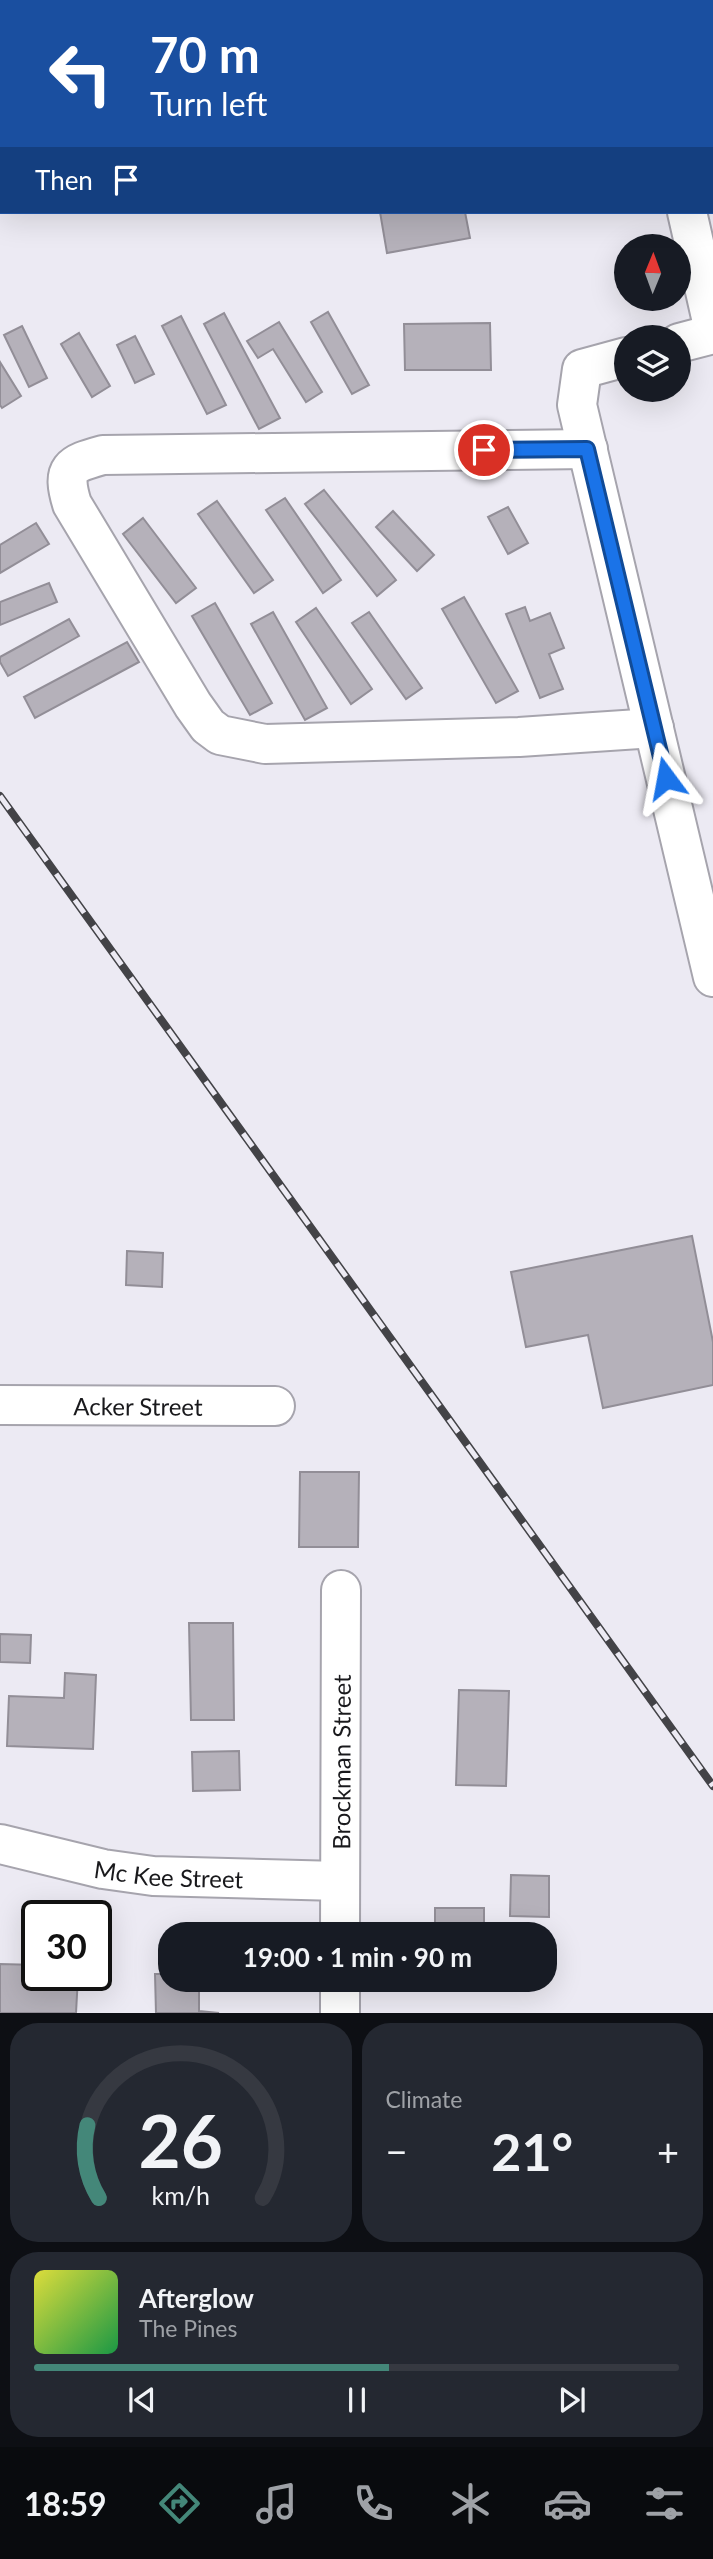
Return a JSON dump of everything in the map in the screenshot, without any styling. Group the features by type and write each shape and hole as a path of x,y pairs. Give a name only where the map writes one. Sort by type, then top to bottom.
{"street":[{"path":"687,214 713,326"},
{"path":"691,340 713,334"},
{"path":"614,360 582,369 577,405 713,977"},
{"path":"587,449 103,455 77,462 70,470 66,484 72,504 193,705 208,726 220,735 265,744 519,737 654,728"},
{"name":"Acker Street","path":"0,1405 275,1406"},
{"name":"Brockman Street","path":"340,1922 341,1590"},
{"name":"Mc Kee Street","path":"0,1844 103,1869 153,1876 339,1881"},
{"path":"340,1992 340,2013"}],"building":[{"path":"380,214 465,214 470,238 387,253"},
{"path":"328,312 369,385 352,394 311,322"},
{"path":"224,313 280,418 259,429 204,324"},
{"path":"181,316 226,405 207,414 162,326"},
{"path":"279,322 322,392 306,402 273,349 258,358 247,341"},
{"path":"490,323 491,370 405,370 404,324"},
{"path":"22,326 47,378 29,387 4,335"},
{"path":"79,333 110,386 92,397 61,344"},
{"path":"135,336 154,374 135,383 117,345"},
{"path":"0,362 21,396 2,408 0,405"},
{"path":"324,490 396,580 377,596 305,504"},
{"path":"285,498 341,580 323,593 266,510"},
{"path":"217,501 273,580 254,593 198,514"},
{"path":"508,507 528,543 508,554 488,517"},
{"path":"393,511 434,555 417,571 376,527"},
{"path":"143,518 196,588 176,603 123,534"},
{"path":"36,523 49,544 0,573 0,545"},
{"path":"49,583 57,602 0,625 0,602"},
{"path":"464,597 518,691 496,703 442,609"},
{"path":"215,603 272,703 250,715 192,616"},
{"path":"525,607 530,621 550,613 564,648 549,654 563,689 540,698 506,614"},
{"path":"316,608 372,689 351,704 296,622"},
{"path":"273,612 327,708 305,720 251,624"},
{"path":"369,612 422,688 406,699 352,623"},
{"path":"69,619 79,636 8,676 0,657"},
{"path":"127,642 139,662 35,718 24,697"},
{"path":"692,1236 713,1342 713,1385 603,1408 588,1335 526,1347 511,1272"},
{"path":"127,1251 163,1253 162,1287 126,1285"},
{"path":"300,1472 359,1472 358,1547 299,1547"},
{"path":"189,1623 233,1623 234,1720 191,1720"},
{"path":"0,1634 31,1635 30,1663 0,1662"},
{"path":"65,1673 96,1675 93,1749 7,1746 9,1696 64,1698"},
{"path":"459,1690 509,1691 506,1786 456,1785"},
{"path":"239,1751 240,1790 193,1791 192,1752"},
{"path":"511,1875 549,1876 549,1917 510,1916"},
{"path":"435,1908 484,1908 484,1922 435,1922"},
{"path":"0,1964 21,1965 21,1991 77,1991 76,2013 0,2013"},
{"path":"155,1974 158,1974 158,1992 199,1992 199,2011 219,2013 156,2013"}],"railway":[{"path":"0,796 713,1786"}],"route":[{"path":"484,450 587,449 666,778"}]}
